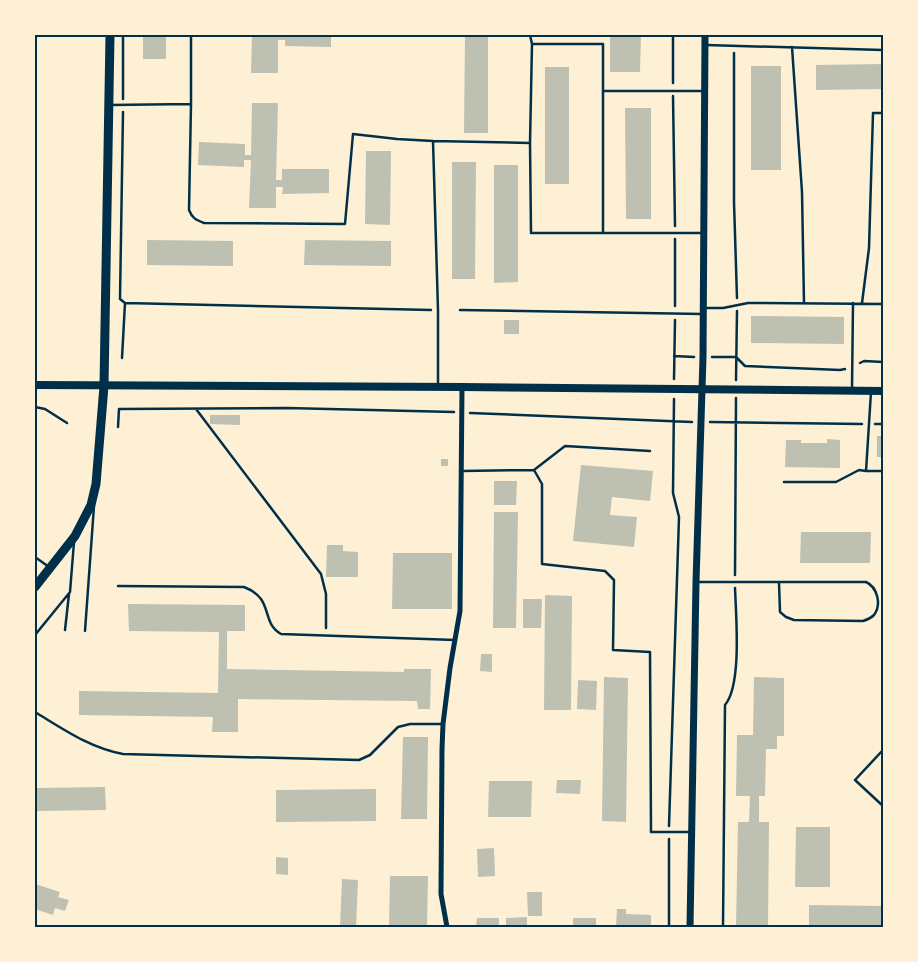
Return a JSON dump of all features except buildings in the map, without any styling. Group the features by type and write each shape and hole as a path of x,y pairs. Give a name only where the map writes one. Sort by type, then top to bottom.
{"main road":[{"path":"35,587 74,536 90,505 96,484 104,386 110,35"},
{"path":"35,385 462,386 883,391"}],"street":[{"path":"690,927 696,582 704,311 705,35"},
{"path":"447,927 441,894 443,724 460,612 462,386"}],"lane":[{"path":"191,35 189,210 196,220 204,223 345,224 353,134 433,141 530,143"},
{"path":"530,35 532,44 531,233 704,233"},
{"path":"532,44 603,44 603,232"},
{"path":"705,45 883,50"},
{"path":"792,47 802,192 804,303"},
{"path":"603,91 704,91"},
{"path":"109,105 191,104"},
{"path":"862,303 869,248 873,113 883,113"},
{"path":"433,141 438,310 438,387"},
{"path":"460,310 674,314 748,303 883,304"},
{"path":"852,390 853,303"},
{"path":"866,471 871,391"},
{"path":"461,471 534,470 565,446 650,451"},
{"path":"534,470 542,484 542,564 604,571 614,580 613,650 650,652 651,832 691,832"},
{"path":"784,482 836,482 859,470 883,471"},
{"path":"85,631 96,484"},
{"path":"65,630 74,536"},
{"path":"35,558 50,568"},
{"path":"696,582 866,582 872,585 877,592 877,610 873,617 863,622 794,620 780,612 779,583"},
{"path":"118,586 244,587 252,590 260,598 266,606 274,630 281,634 455,640"},
{"path":"35,635 70,592"},
{"path":"35,712 86,742 108,751 123,754 359,760 370,755 398,727 410,724 443,724"},
{"path":"883,750 855,780 883,806"}],"path":[{"path":"124,35 120,299 125,303 438,310"},
{"path":"673,35 674,356"},
{"path":"734,46 736,357 745,366 840,370 864,362 883,362"},
{"path":"122,358 125,303"},
{"path":"35,407 45,409 67,423"},
{"path":"118,426 119,409 287,408 462,412 674,421 673,493 679,517 669,832 669,927"},
{"path":"196,410 321,574 326,594 326,637"},
{"path":"723,927 725,705 731,698 736,663 735,422 883,424"}]}
